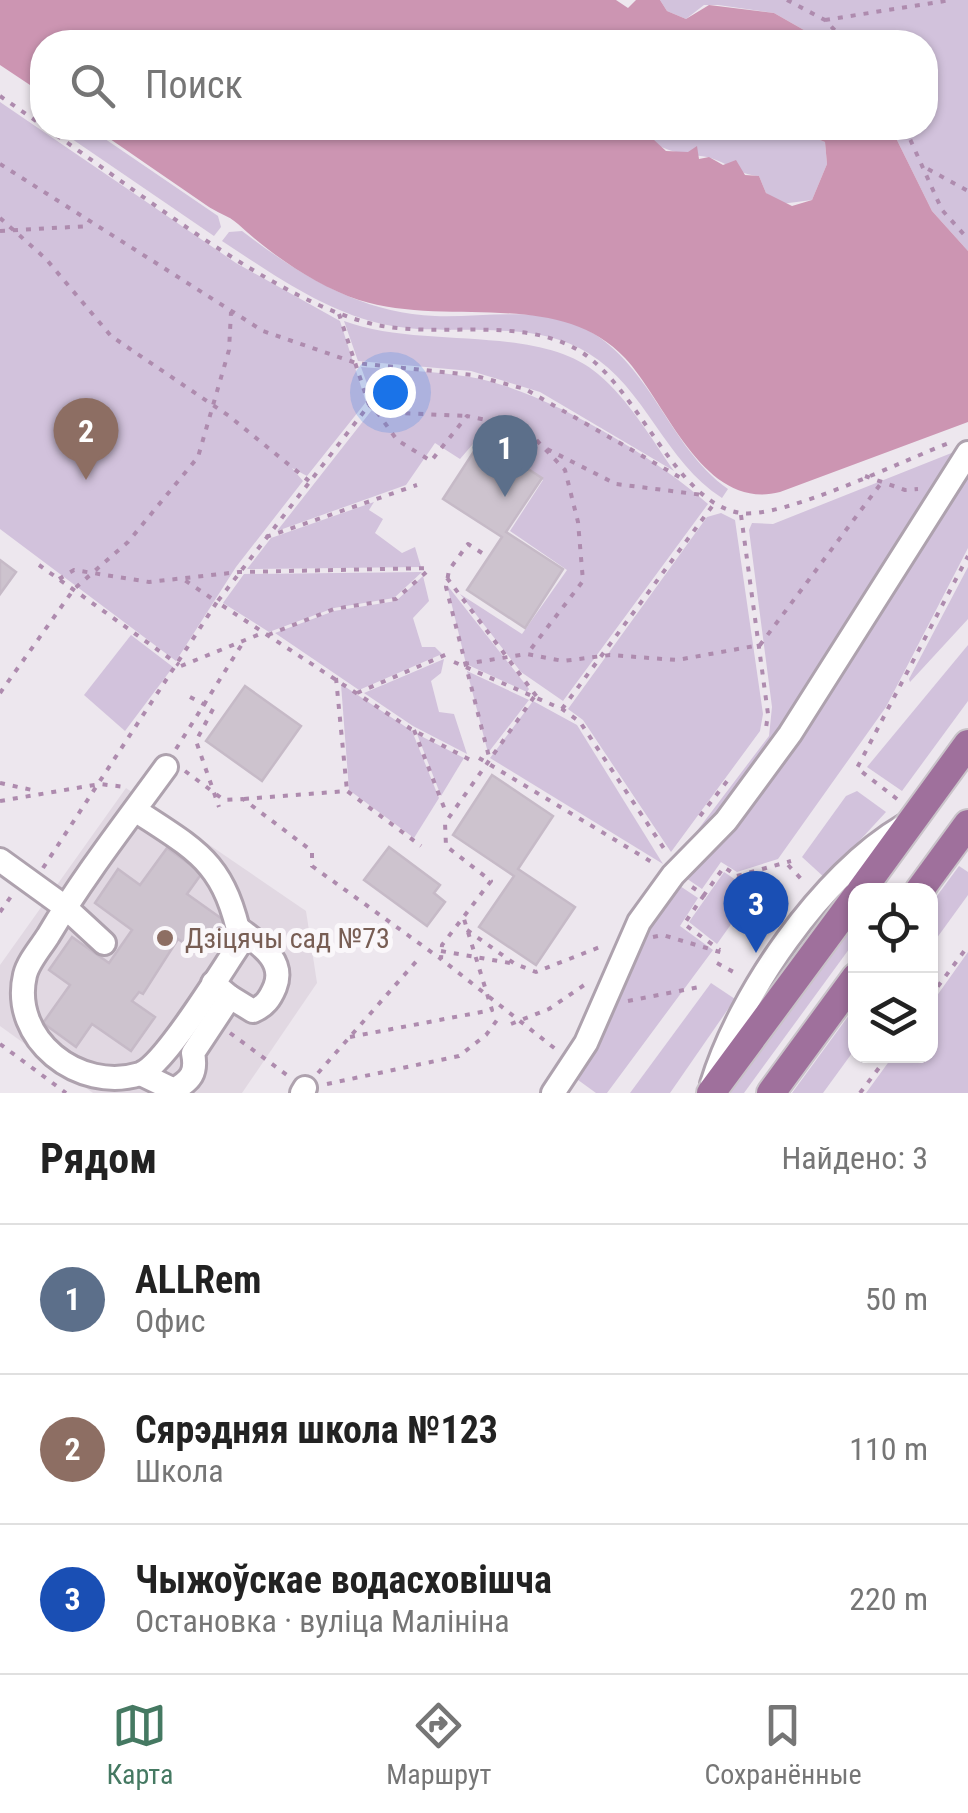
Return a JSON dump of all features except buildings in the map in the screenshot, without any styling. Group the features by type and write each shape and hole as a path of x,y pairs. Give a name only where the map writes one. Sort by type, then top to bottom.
{"main road":[{"path":"865,883 906,812 968,744"},
{"path":"924,883 966,828"},
{"path":"710,1093 848,909"},
{"path":"770,1093 848,988"}],"lane":[{"path":"552,1093 574,1063 632,941 677,877 726,821 790,734 946,488 958,448"},
{"path":"135,810 205,856 218,874 242,942 222,990 214,1022 193,1053 196,1067 190,1080 174,1090 144,1076 77,1073 43,1049 25,1020 25,974 65,908 149,790 174,764"},
{"path":"710,1093 724,1045 744,1006 821,897 906,812"},
{"path":"0,860 65,908 104,944"},
{"path":"222,990 253,1011 270,999 278,980 270,954 238,928"},
{"path":"144,1076 222,990"}],"path":[{"path":"787,0 825,20 835,30"},
{"path":"825,20 951,0"},
{"path":"0,96 30,116"},
{"path":"65,140 288,290 339,313 377,325 537,335 562,342 602,368 633,403 686,480"},
{"path":"911,140 942,210 968,239"},
{"path":"0,164 263,332 356,363 472,375 525,389 741,513 784,506 865,475 958,448"},
{"path":"926,168 968,190"},
{"path":"0,218 18,230 86,301 111,336 212,404 309,481"},
{"path":"0,231 93,226"},
{"path":"0,694 74,590 128,542 198,457 229,350 231,312"},
{"path":"339,313 369,405 397,440 431,461 467,416"},
{"path":"0,912 24,877 40,873 217,602 369,405"},
{"path":"376,412 467,416 524,428 565,470 578,522 583,581 527,654"},
{"path":"542,447 616,484 708,495"},
{"path":"865,475 905,490 946,488"},
{"path":"465,665 527,654 563,661 601,657 677,660 760,645 882,482"},
{"path":"266,537 417,484"},
{"path":"562,710 716,501"},
{"path":"741,513 768,714 765,732"},
{"path":"482,553 468,544 447,578 487,760"},
{"path":"906,812 857,768 968,556"},
{"path":"39,565 178,666"},
{"path":"59,579 74,570 149,582 239,572 431,568 396,599 334,609 178,666"},
{"path":"180,577 414,730 478,761 487,760 704,895"},
{"path":"447,578 536,698"},
{"path":"244,640 176,745 174,764 224,800 348,791 421,846"},
{"path":"357,693 452,652"},
{"path":"454,662 562,710 580,722 670,859 679,846"},
{"path":"336,678 348,791"},
{"path":"190,697 212,710 196,741 219,807"},
{"path":"441,959 441,952 492,881 446,846 443,831 487,760 536,698"},
{"path":"414,730 445,810"},
{"path":"696,821 741,763"},
{"path":"0,783 36,792"},
{"path":"0,802 36,792 70,791 100,784 149,790"},
{"path":"243,799 312,851 312,866 441,959 574,1063"},
{"path":"738,876 791,861"},
{"path":"441,952 515,964 536,972 616,941 663,935 724,953 684,924 724,867 766,896"},
{"path":"350,1038 492,1010 464,918"},
{"path":"467,930 515,964"},
{"path":"938,986 968,946"},
{"path":"304,1090 420,956"},
{"path":"512,1024 549,1009 582,989 594,975"},
{"path":"604,1005 699,987"},
{"path":"214,1022 304,1090 459,1056 486,1035 500,1016"},
{"path":"0,1044 66,1093"},
{"path":"860,1093 883,1063"}],"shaded area":[{"path":"0,0 616,0 628,8 636,0 660,0 667,11 686,19 709,5 774,13 804,30 30,30 30,85 0,65"},
{"path":"660,0 968,0 968,251 932,211 897,140 938,140 938,30 804,30 774,13 718,5 704,5 686,19 667,11"},
{"path":"0,102 30,122 30,140 56,140 236,263 340,321 366,402 307,476 292,468 303,481 236,567 176,661 0,529"},
{"path":"74,140 107,140 218,216 221,227 214,236"},
{"path":"111,140 654,140 666,151 688,152 697,146 699,159 709,157 723,165 736,160 745,175 759,176 766,193 792,206 812,200 827,164 825,142 820,140 897,140 932,211 968,251 968,422 780,492 753,494 729,486 708,470 689,449 641,377 598,336 567,323 534,316 393,308 359,300 294,268 234,221"},
{"path":"651,140 820,140 825,142 827,164 812,200 781,204 766,193 759,176"},
{"path":"242,231 332,289 381,308 435,316 546,316 580,326 624,360 689,450 728,489 722,498 702,483 625,385 588,353 539,335 404,328 357,317 297,289 222,241 229,232"},
{"path":"344,321 375,330 512,342 573,358 620,395 674,471 540,392 471,371 358,361"},
{"path":"361,367 470,377 530,395 628,445 708,504 563,701 521,672 460,594 522,634 567,570 510,531 543,480 479,437 460,459 435,443 406,485 277,531 375,406"},
{"path":"954,452 956,456 777,743 720,818 684,848 769,736 772,707 749,530 752,523 773,524"},
{"path":"968,471 968,548 886,707 778,859 737,872 721,862 702,889 683,876"},
{"path":"374,502 369,510 383,519 375,533 402,553 415,547 421,567 247,569 271,538"},
{"path":"721,513 735,520 763,714 760,731 671,852 583,720 568,709 707,517"},
{"path":"968,567 968,619 910,682 909,679"},
{"path":"422,572 394,598 334,608 269,632 223,603 244,574"},
{"path":"423,576 429,601 413,618 422,647 435,647 442,654 359,690 275,633 334,611 396,601"},
{"path":"447,585 529,689 527,692 466,664"},
{"path":"131,635 173,667 125,731 84,695"},
{"path":"968,645 968,701 902,791 867,767"},
{"path":"444,659 441,673 431,681 439,712 454,714 467,754 413,726 364,693"},
{"path":"467,671 529,700 488,753"},
{"path":"341,684 412,731 439,798 414,838 349,790"},
{"path":"533,701 577,725 663,864 490,758"},
{"path":"417,734 464,758 441,796"},
{"name":"Дзіцячы сад №73","path":"126,788 306,911 317,983 242,1093 93,1093 0,1026 0,965"},
{"path":"857,791 886,812 825,878 802,857 846,796"},
{"path":"959,866 968,872 968,895 938,936 938,894"},
{"path":"724,872 754,892 717,944 689,922"},
{"path":"677,884 698,898 680,926 713,950 607,1093 596,1093 574,1077 640,939"},
{"path":"848,932 848,951 744,1093 730,1093"},
{"path":"968,952 968,1093 866,1093 888,1063 938,1063 938,994"},
{"path":"711,983 735,999 670,1093 630,1093"},
{"path":"848,1017 848,1059 823,1093 792,1093"}],"place":[{"name":"Сярэдняя школа №123","path":"86,480"},
{"name":"ALLRem","path":"505,497"},
{"name":"Дзіцячы сад №73","path":"165,938"},
{"name":"Чыжоўскае водасховішча","path":"756,953"}]}
